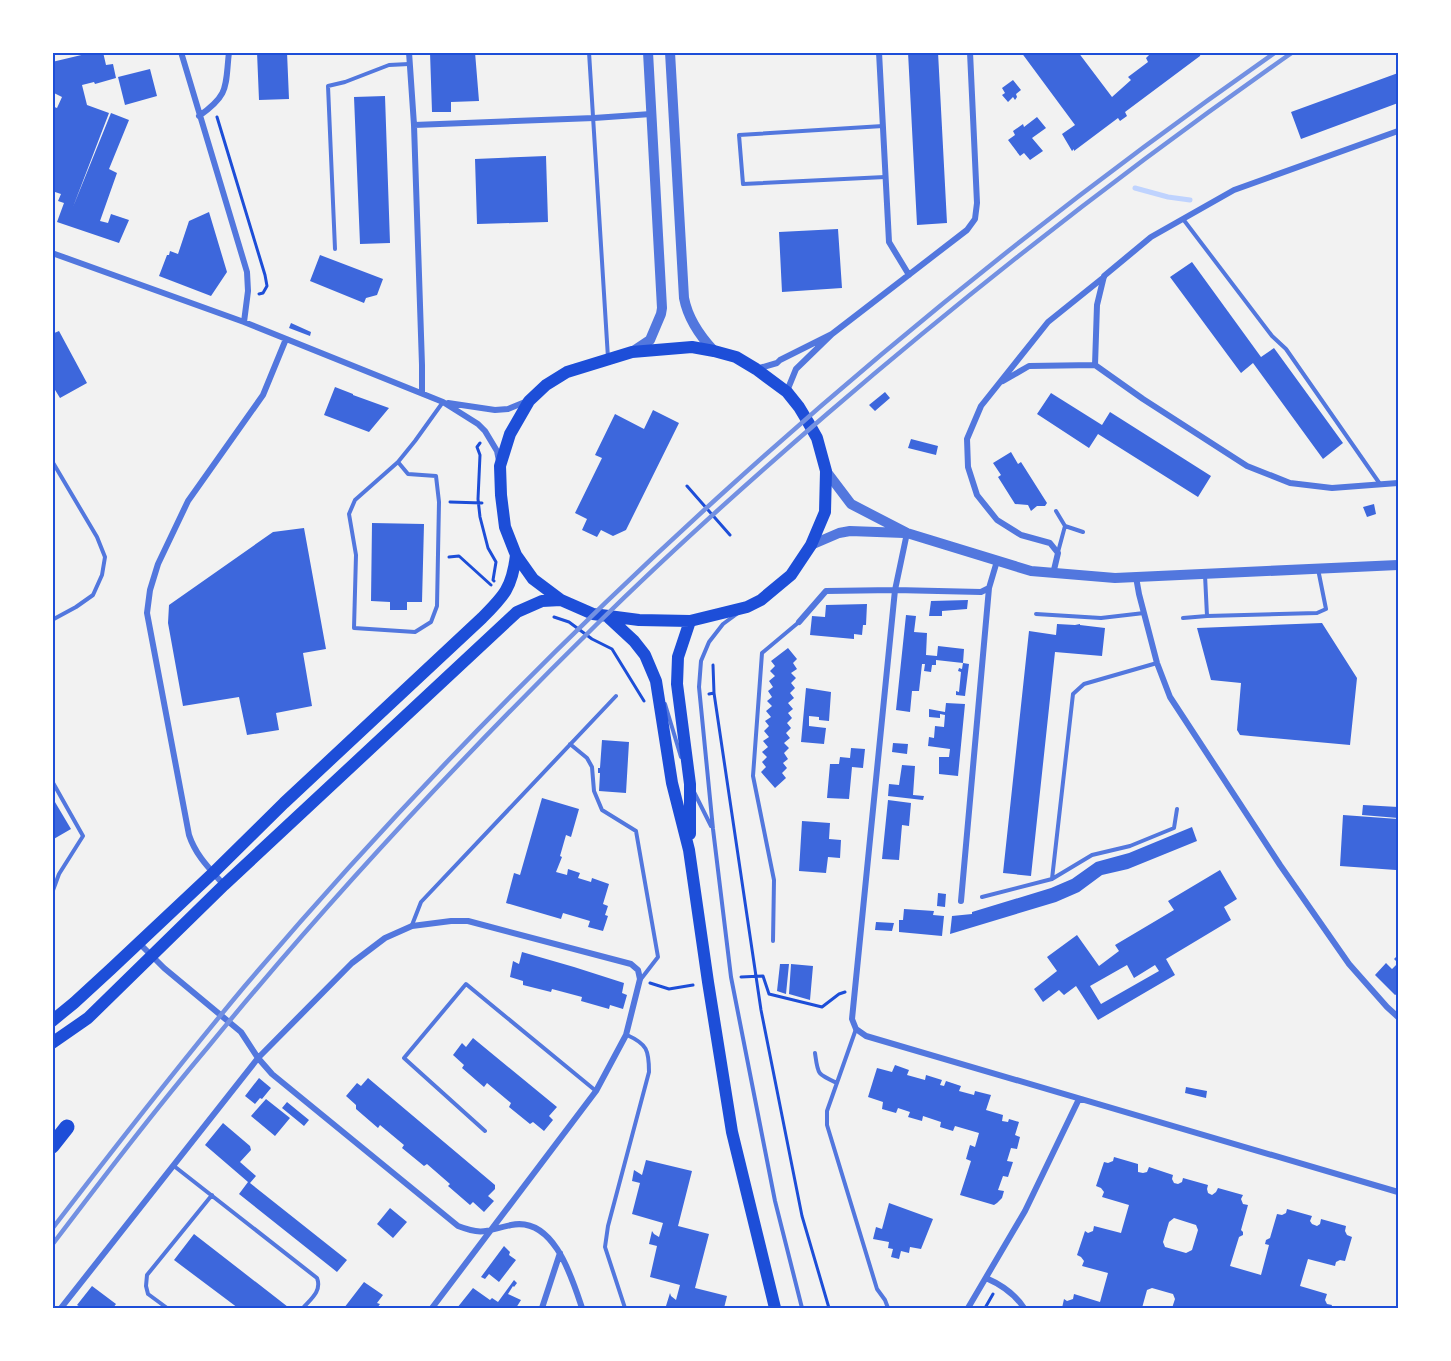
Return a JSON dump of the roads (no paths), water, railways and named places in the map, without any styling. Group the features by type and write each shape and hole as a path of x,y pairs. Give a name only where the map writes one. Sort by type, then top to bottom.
{"highway":[{"path":"52,1146 67,1127"}],"main road":[{"path":"692,347 714,351 736,357 787,392 800,407 817,438 826,471 825,512 811,545 791,575 761,600 747,607 690,621 639,621 593,614 561,600 533,579 516,555 506,527 501,495 500,466 510,434 529,401 546,384 567,372 632,352 692,347"},
{"path":"52,1021 139,943 502,597 514,571 516,555"},
{"path":"52,1043 88,1018 224,885 517,612 542,601 561,600"},
{"path":"608,616 645,655 656,681 672,783 689,850 732,1132 775,1308"},
{"path":"689,850 690,784 677,684 678,657 690,621"}],"street":[{"path":"181,52 247,272 248,291 244,322"},
{"path":"200,116 220,99 225,90 229,52"},
{"path":"409,52 414,125 422,393"},
{"path":"632,352 650,340 662,308 648,52"},
{"path":"670,52 684,298 687,312 700,337 714,351"},
{"path":"879,52 889,242 909,274"},
{"path":"787,392 796,369 832,334 967,230 975,219 977,203 970,52"},
{"path":"414,125 651,114"},
{"path":"1053,574 1058,553 1050,543 1021,535 997,520 977,495 968,467 967,440 981,406 998,384 1048,322 1151,237 1234,190 1398,131"},
{"path":"52,253 244,322 443,402 485,431 497,451 500,466"},
{"path":"1095,365 1097,305 1104,276"},
{"path":"756,369 777,363 832,334"},
{"path":"224,885 199,857 189,835 147,613 150,590 158,564 188,501 263,395 286,339"},
{"path":"998,384 1029,366 1095,365 1247,466 1290,483 1332,488 1398,483"},
{"path":"443,402 495,410 508,409 529,401"},
{"path":"826,471 851,504 907,533 1030,571 1115,578 1398,565"},
{"path":"811,545 850,531 907,533"},
{"path":"907,533 895,590 852,1019 856,1029 866,1036 1398,1192"},
{"path":"960,901 990,588 997,561"},
{"path":"1136,577 1138,594 1157,663 1170,697 1280,865 1349,964 1398,1017"},
{"path":"799,622 826,591 981,592 990,588"},
{"path":"61,1308 258,1058 352,963 386,938 412,926 468,921 631,964 638,970 640,979 626,1035 596,1091 432,1308"},
{"path":"139,943 241,1032 272,1074 458,1226 473,1232 491,1231 513,1225 531,1225 543,1232 560,1253 570,1272 582,1308"},
{"path":"968,1308 1025,1211 1079,1099"},
{"path":"542,1308 560,1253"},
{"path":"986,1278 999,1284 1018,1298 1024,1308"}],"lane":[{"path":"590,52 608,359"},
{"path":"335,249 328,86 389,66 409,64"},
{"path":"883,126 739,135 743,184 885,177"},
{"path":"1183,219 1272,336 1286,349 1380,484"},
{"path":"398,462 408,474 436,476 439,502 437,606 431,622 415,632 354,628 356,555 349,514 355,500 398,462 443,402"},
{"path":"52,461 97,537 105,557 102,576 93,595 52,620"},
{"path":"1056,511 1065,525 1083,531"},
{"path":"1058,553 1065,525"},
{"path":"1183,618 1317,613 1326,609 1318,568"},
{"path":"1205,574 1208,616"},
{"path":"747,607 723,624 709,642 701,661 699,695 731,977 775,1201 802,1308"},
{"path":"1036,614 1101,618 1144,613"},
{"path":"773,941 774,880 753,776 762,653 799,622"},
{"path":"1052,879 1073,694 1084,684 1157,663"},
{"path":"656,681 665,702 690,784 713,829"},
{"path":"412,926 421,902 616,696"},
{"path":"570,744 587,758 591,766 594,791 602,810 636,831 658,957 640,979"},
{"path":"52,781 83,836 59,874 52,893"},
{"path":"982,897 1052,879 1092,855 1130,846 1174,828 1177,808"},
{"path":"485,1131 404,1058 466,984 596,1091"},
{"path":"856,1029 827,1111 826,1125 877,1290 888,1308"},
{"path":"625,1308 605,1247 608,1226 649,1072 649,1054 639,1041 626,1035"},
{"path":"814,1053 817,1071 822,1077 837,1083"},
{"path":"174,1166 317,1278 319,1289 303,1308"},
{"path":"167,1308 148,1294 147,1275 212,1195"}],"waterway":[{"path":"1135,188 1190,200"}],"railway":[{"path":"52,1229 219,1017 359,856 479,729 602,606 730,486 861,371 996,261 1135,154 1276,52"},
{"path":"52,1245 168,1096 301,937 445,778 624,598 768,465 940,319 1114,182 1293,52"}]}
